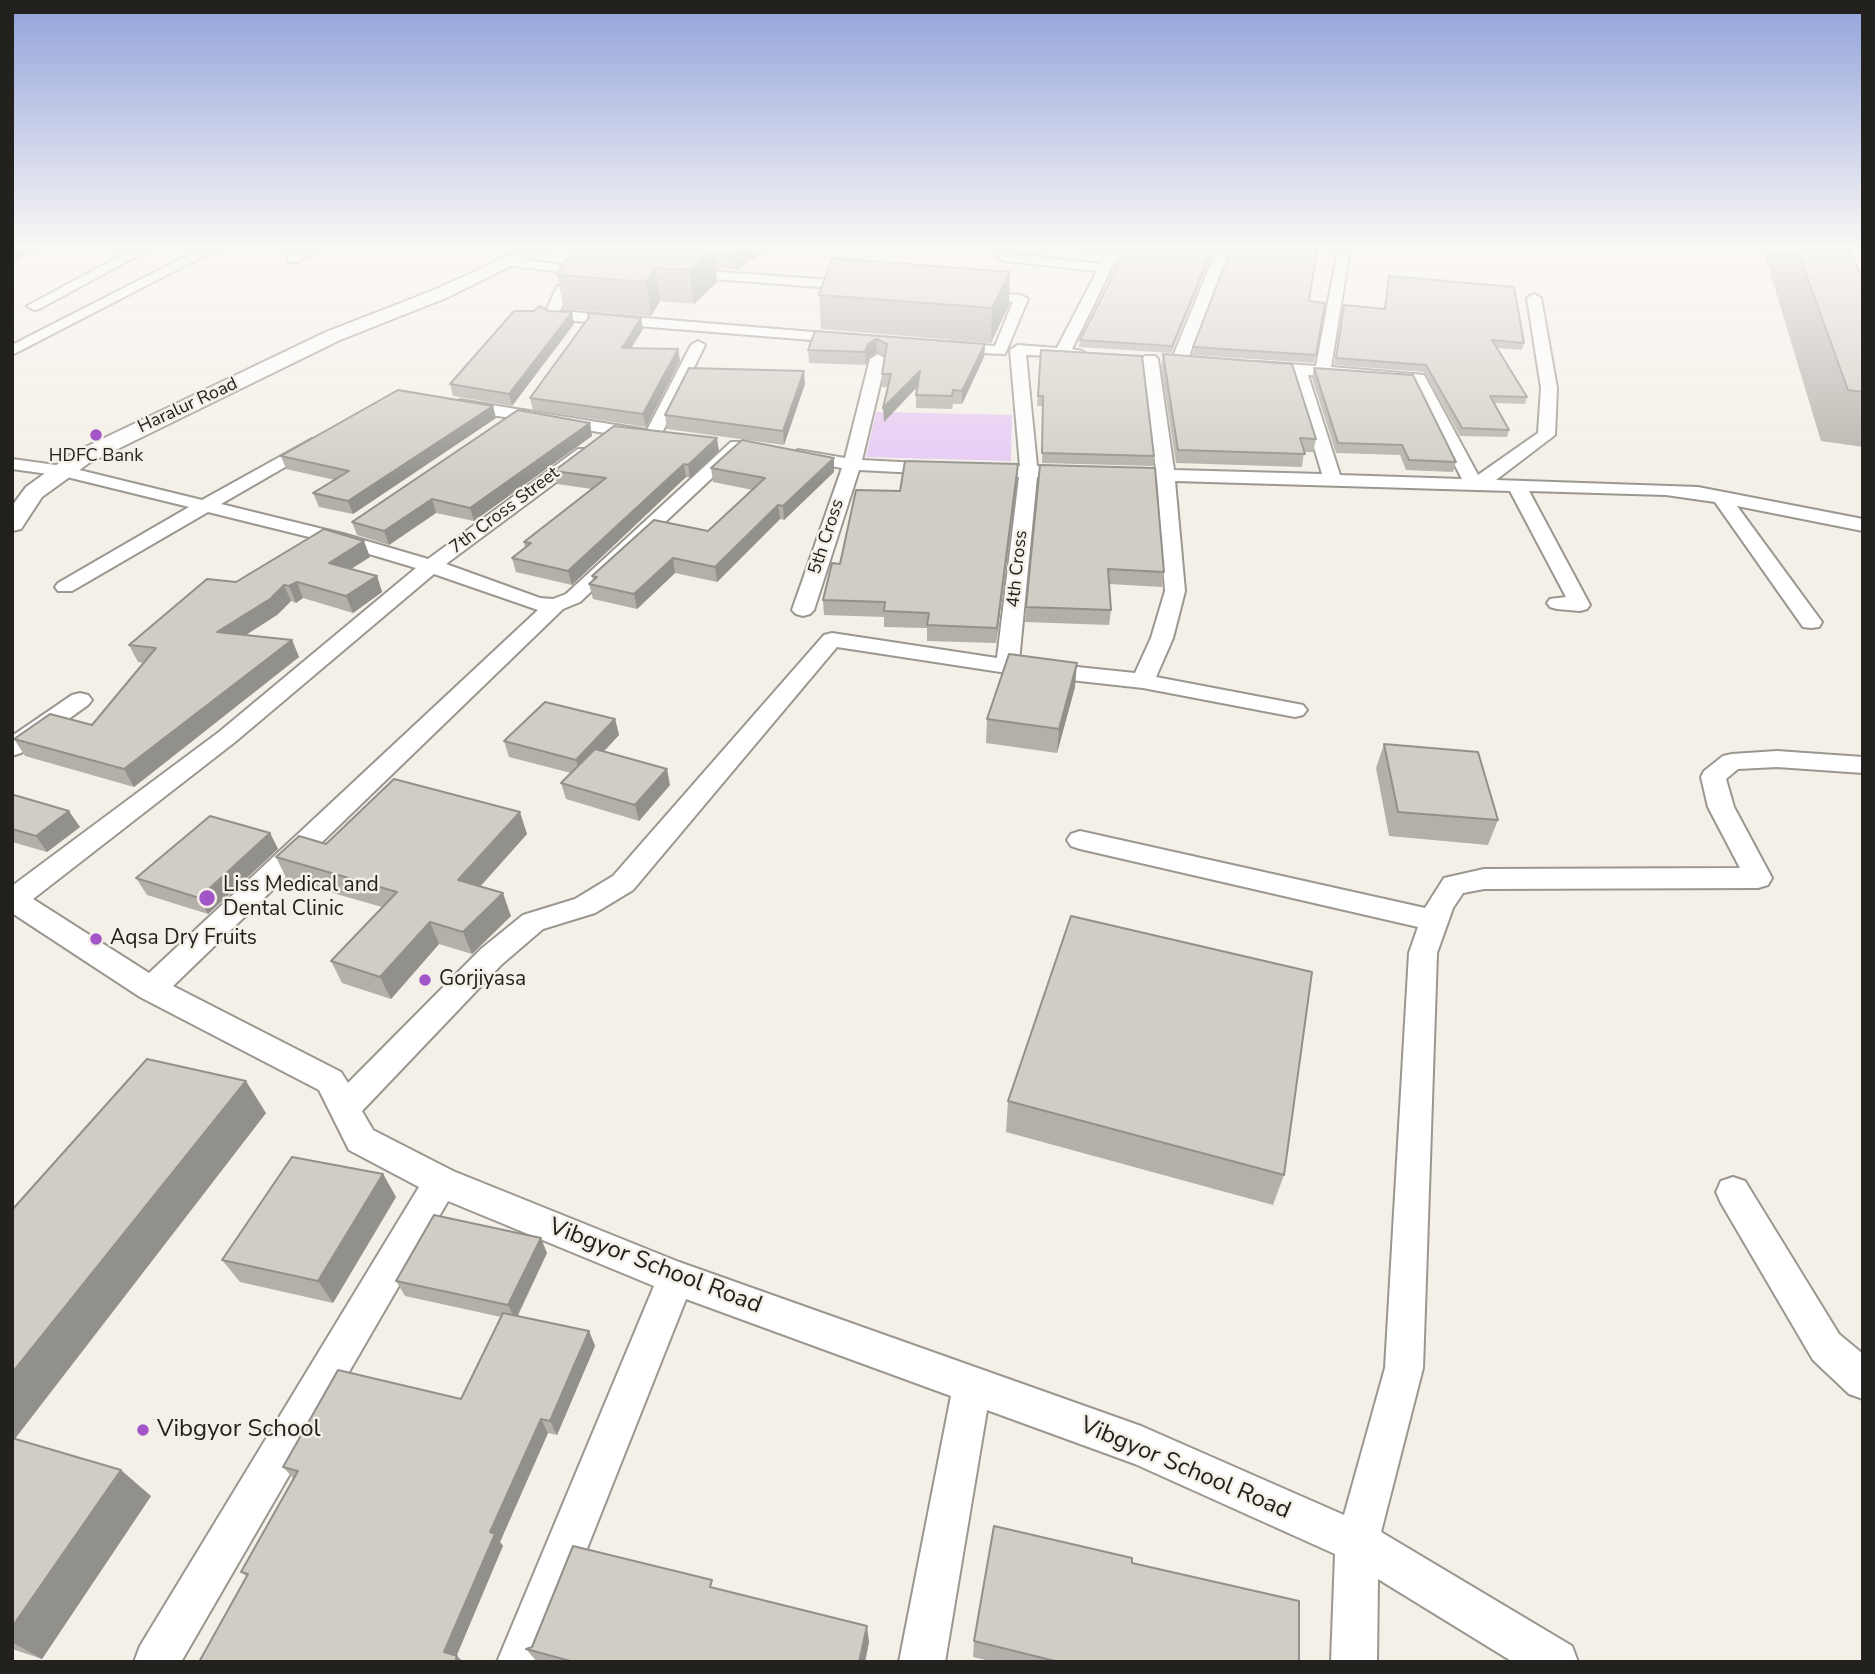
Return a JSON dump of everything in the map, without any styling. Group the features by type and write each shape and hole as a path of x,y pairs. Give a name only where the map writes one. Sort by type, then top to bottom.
{"street":[{"path":"12,351 59,327"},
{"name":"Haralur Road","path":"12,524 34,492 116,439 356,327"},
{"path":"703,327 864,340"},
{"path":"932,345 1000,351 1010,327"},
{"path":"1075,327 1062,353 1087,355"},
{"path":"1143,681 1162,638 1175,591 1166,475 1144,359 1186,362 1198,327"},
{"path":"1323,371 1330,327"},
{"path":"1475,486 1546,435 1549,388 1539,327"},
{"path":"439,402 521,410 613,431 660,436 698,345"},
{"name":"4th Cross","path":"1007,666 1029,472 1018,350 1062,353"},
{"name":"5th Cross","path":"803,610 852,464 878,359"},
{"path":"1246,366 1418,378 1475,486"},
{"path":"1299,370 1333,482"},
{"path":"494,430 521,410"},
{"name":"7th Cross Street","path":"13,900 227,737 431,566 613,431"},
{"path":"65,587 330,434"},
{"path":"151,989 556,605 573,598 745,446 714,442"},
{"path":"776,451 852,464 1029,472 1666,490 1863,525"},
{"path":"12,464 63,471 336,538 431,566 537,604 556,605"},
{"path":"1517,487 1580,606 1557,603"},
{"path":"1721,498 1811,622"},
{"path":"336,538 359,523"},
{"path":"344,1108 491,957 533,922 585,906 623,883 832,640 1007,666 1143,681 1295,710"},
{"path":"12,748 80,700"},
{"path":"1354,1662 1357,1542 1404,1368 1423,953 1440,906 1454,885 1484,879 1758,878 1721,807 1713,777 1732,762 1777,759 1863,765"},
{"path":"1080,840 1435,920"},
{"name":"Vibgyor School Road","path":"13,900 151,989 330,1080 362,1140 441,1182 676,1278 1140,1446 1357,1542 1556,1662"},
{"path":"156,1662 441,1182"},
{"path":"1733,1192 1826,1348 1863,1380"},
{"path":"519,1662 676,1278"},
{"path":"922,1662 972,1386"}],"shaded area":[{"path":"876,412 1012,415 1011,461 866,457"}],"building":[{"path":"500,327 560,327 509,394 450,384"},
{"path":"582,327 635,327 622,348 678,349 643,414 530,398"},
{"path":"1087,327 1180,327 1172,346 1080,340"},
{"path":"1201,327 1321,327 1316,355 1193,347"},
{"path":"1341,327 1521,327 1524,343 1492,340 1527,397 1490,396 1509,430 1462,428 1426,365 1336,358"},
{"path":"1825,327 1863,327 1863,392 1848,390"},
{"path":"815,331 985,344 962,391 953,390 952,396 916,395 920,371 883,408 891,374 882,374 887,344 876,339 868,344 865,352 808,350"},
{"path":"1041,350 1142,356 1154,456 1042,453 1043,396 1038,396"},
{"path":"1163,354 1292,364 1316,439 1300,438 1305,454 1178,450"},
{"path":"689,368 804,371 783,431 665,415"},
{"path":"1314,368 1413,375 1456,462 1409,460 1402,445 1338,443"},
{"path":"398,390 493,406 348,501 313,493 349,471 281,456"},
{"path":"518,410 590,423 470,508 432,499 384,531 352,522"},
{"path":"614,426 717,438 688,465 684,464 568,571 512,558 531,543 524,542 606,478 554,471"},
{"path":"742,440 834,458 783,506 778,505 715,567 673,558 634,594 589,584 597,577 592,576 654,520 708,531 765,478 711,468"},
{"path":"905,461 1018,464 997,628 927,625 929,613 884,611 885,602 823,600 832,563 840,564 856,490 900,491"},
{"path":"1040,465 1155,468 1164,572 1108,569 1111,610 1026,607"},
{"path":"324,529 364,541 329,563 377,576 346,596 297,582 284,585 270,599 217,632 292,640 124,769 14,739 50,714 92,725 156,648 129,645 207,579 236,582"},
{"path":"1009,654 1077,663 1059,729 987,719"},
{"path":"545,702 615,719 576,760 504,741"},
{"path":"1384,744 1478,752 1498,820 1398,812"},
{"path":"595,749 667,769 635,805 561,783"},
{"path":"394,779 520,812 458,880 503,893 463,932 430,922 380,977 331,961 397,892 276,857 299,836 326,844"},
{"path":"14,795 69,811 36,836 12,829"},
{"path":"210,816 270,833 199,898 136,878"},
{"path":"1071,916 1312,972 1284,1175 1008,1101"},
{"path":"147,1059 246,1081 12,1373 12,1210"},
{"path":"292,1157 383,1174 318,1281 222,1260"},
{"path":"434,1215 541,1238 508,1305 396,1281"},
{"path":"503,1313 589,1331 550,1421 541,1419 490,1532 495,1534 444,1652 457,1656 455,1662 199,1662 248,1574 241,1572 298,1471 283,1467 338,1370 461,1399"},
{"path":"12,1438 121,1470 12,1627"},
{"path":"994,1526 1132,1558 1132,1563 1299,1601 1299,1662 1059,1662 974,1641"},
{"path":"573,1546 712,1580 710,1587 867,1626 859,1662 574,1662 526,1649 532,1647"}],"place":[{"name":"HDFC Bank","path":"96,435"},
{"name":"Liss Medical and Dental Clinic","path":"207,898"},
{"name":"Aqsa Dry Fruits","path":"96,939"},
{"name":"Gorjiyasa","path":"425,980"},
{"name":"Vibgyor School","path":"143,1430"}]}
